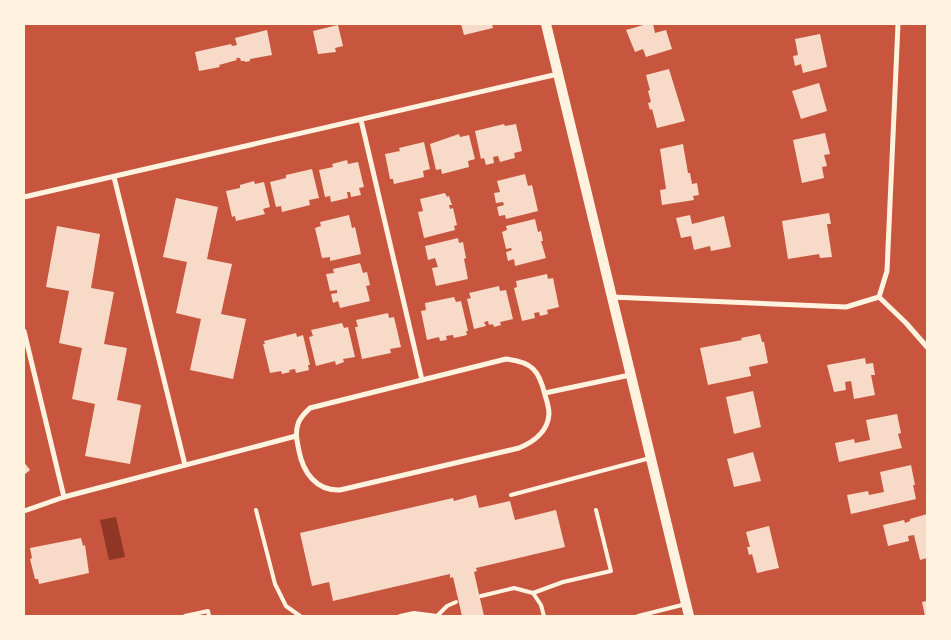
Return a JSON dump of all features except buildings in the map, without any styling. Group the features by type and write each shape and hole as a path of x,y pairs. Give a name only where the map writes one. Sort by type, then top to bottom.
{"main road":[{"path":"546,24 689,616"}],"street":[{"path":"879,296 887,271 898,24"},
{"path":"24,198 558,74"},
{"path":"361,120 422,380"},
{"path":"114,177 184,465"},
{"path":"611,297 846,307 879,296"},
{"path":"879,296 906,323 927,348"},
{"path":"24,331 64,497"},
{"path":"506,359 519,361 538,372 545,393 549,413 542,432 532,442 519,448 340,490 322,487 312,480 301,461 296,436 301,418 310,408 506,359"},
{"path":"545,393 630,375"},
{"path":"24,511 64,497 296,436"}],"lane":[{"path":"511,495 650,458"},
{"path":"256,510 275,584 286,606 300,616"},
{"path":"481,596 514,588 533,593 563,582 611,571 596,510"},
{"path":"533,593 541,605 544,616"},
{"path":"400,616 414,613 437,616 447,606 456,602"},
{"path":"638,616 686,604"},
{"path":"186,616 208,611 209,616"}],"shaded area":[{"path":"116,517 125,557 109,560 100,520"}]}
